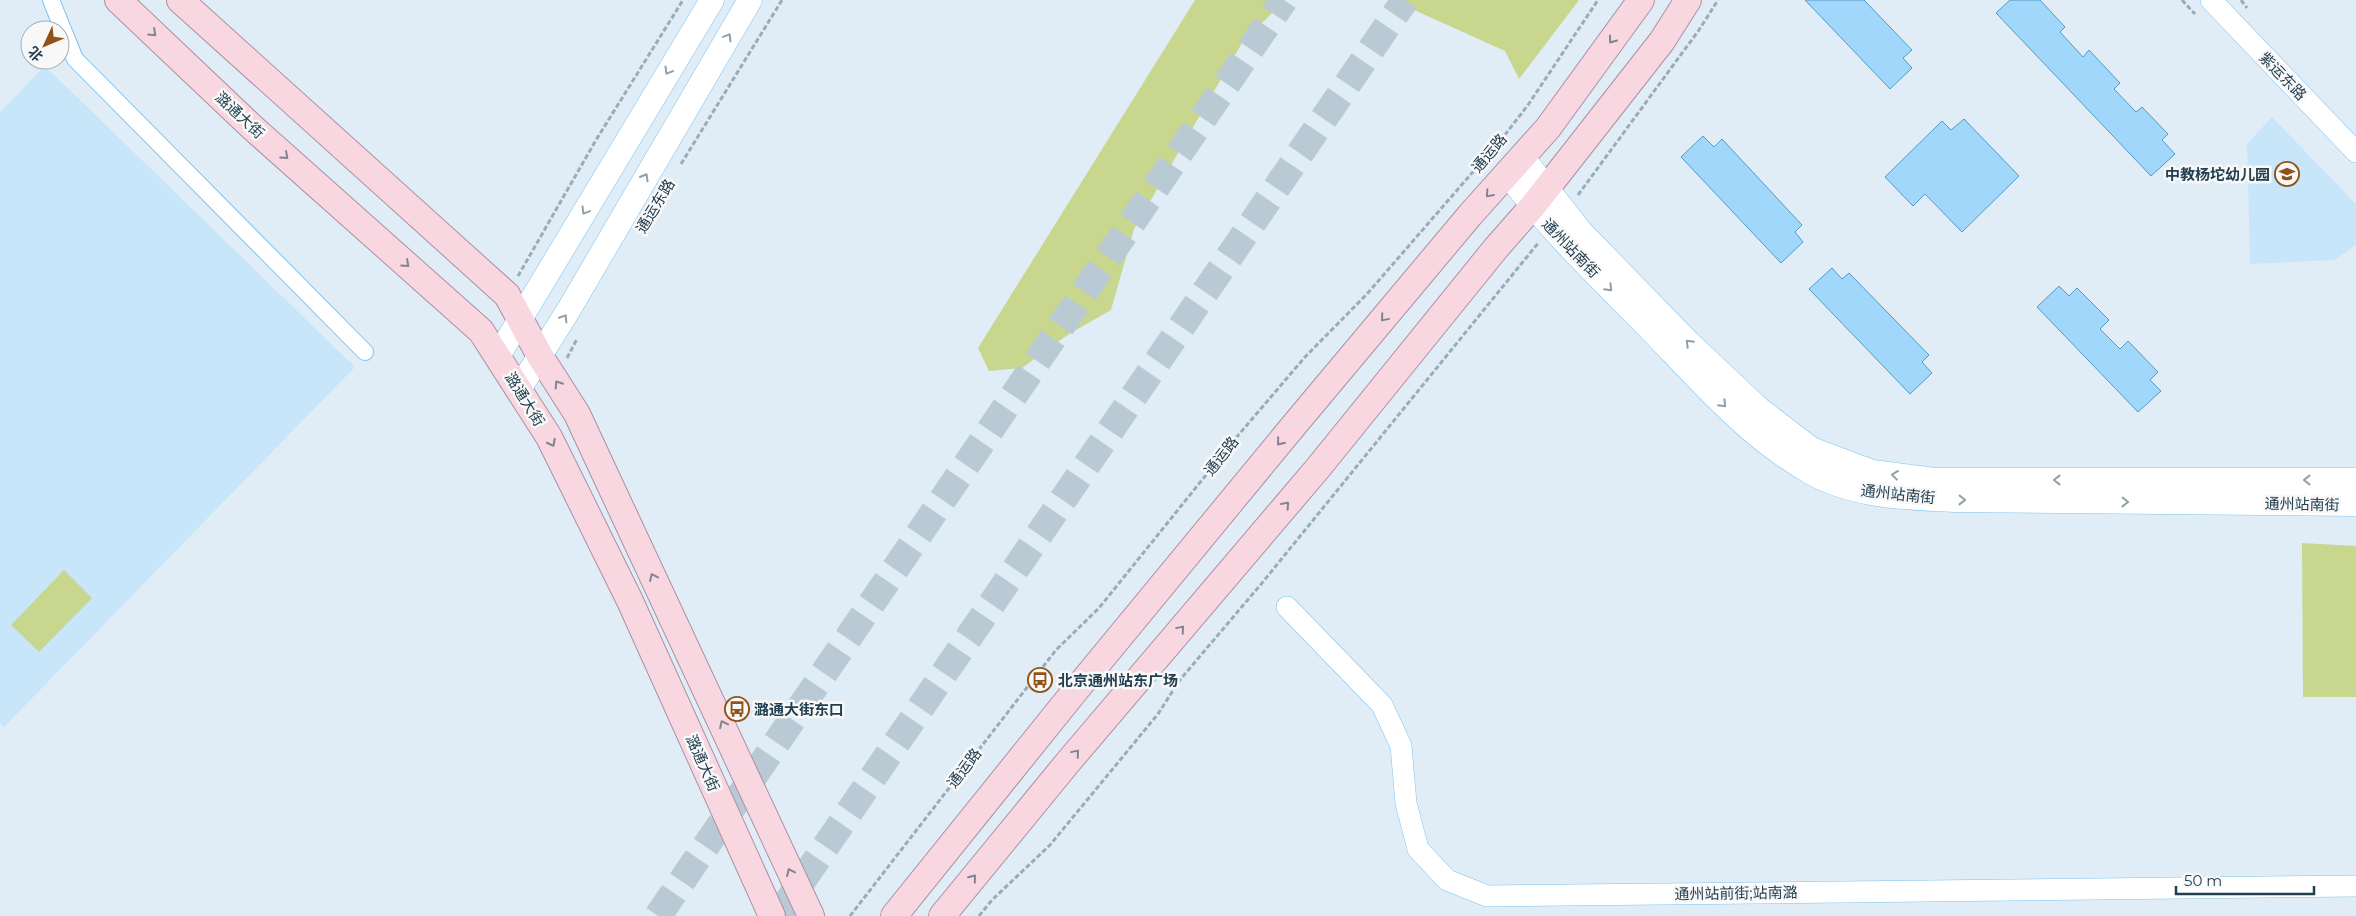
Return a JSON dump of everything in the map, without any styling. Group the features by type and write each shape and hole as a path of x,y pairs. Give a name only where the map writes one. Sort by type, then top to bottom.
{"main road":[{"name":"潞通大街","path":"118,0 253,128 481,331 549,437 630,601 772,916"},
{"path":"180,0 507,295 540,356 577,414 811,916"},
{"path":"498,356 712,0"},
{"name":"通运东路","path":"519,388 540,356 750,0"},
{"name":"通运路","path":"894,916 1075,690 1301,416 1514,165 1548,128 1641,0"},
{"path":"942,916 1075,754 1318,468 1496,248 1540,197 1662,41 1688,0"},
{"name":"通州站南街","path":"1514,165 1558,220 1748,429 1810,472 1856,490 1897,497 1957,500 2356,504"},
{"name":"通州站南街","path":"1558,220 1580,231 1689,344 1759,409 1811,449 1872,472 1934,480 2356,480"}],"street":[{"path":"51,0 75,60 365,352"},
{"name":"紫运东路","path":"2211,0 2356,152"},
{"name":"通州站前街;站南潞","path":"1287,607 1382,705 1401,746 1406,803 1418,849 1447,880 1487,896 2356,886"}],"path":[{"path":"507,295 596,140 683,0"},
{"name":"通运东路","path":"679,167 782,0"},
{"name":"通运路","path":"850,916 1056,650 1099,608 1241,431 1306,357 1367,294 1504,136 1528,105 1598,0"},
{"path":"979,916 992,900 1050,845 1158,714 1179,681 1262,583 1558,220 1590,180 1699,30 1718,0"},
{"path":"555,380 578,338"}],"shaded area":[{"path":"41,70 49,70 355,367 4,727 0,723 0,112"},
{"name":"中教杨坨幼儿园","path":"2272,117 2356,204 2356,245 2335,260 2250,264 2247,144"}],"green space":[{"path":"1195,0 1285,0 1242,43 1134,229 1111,310 1069,334 1022,368 989,371 978,348"},
{"path":"1392,0 1579,0 1519,79 1505,51"},
{"path":"2302,543 2356,546 2356,697 2303,697"},
{"path":"64,570 92,598 39,652 11,625"}],"building":[{"path":"1805,0 1864,0 1912,50 1903,58 1912,68 1890,89"},
{"path":"2010,0 2040,0 2065,27 2060,32 2083,57 2089,50 2120,83 2114,89 2136,112 2142,107 2168,134 2162,140 2175,154 2151,176 1996,13"},
{"path":"1964,119 2019,176 1962,232 1925,194 1913,206 1885,177 1942,121 1951,130"},
{"path":"1703,136 1714,147 1722,139 1802,225 1795,232 1803,242 1781,263 1681,157"},
{"path":"1832,268 1842,279 1849,273 1929,355 1922,362 1932,373 1910,394 1809,289"},
{"path":"2059,286 2069,296 2077,288 2109,320 2100,329 2120,349 2128,341 2158,372 2150,380 2161,391 2138,412 2037,307"}],"tunnel":[{"path":"658,916 1284,0"},
{"path":"778,916 1405,0"}],"place":[{"name":"中教杨坨幼儿园","path":"2287,174"},
{"name":"北京通州站东广场","path":"1040,680"},
{"name":"潞通大街东口","path":"737,709"}]}
